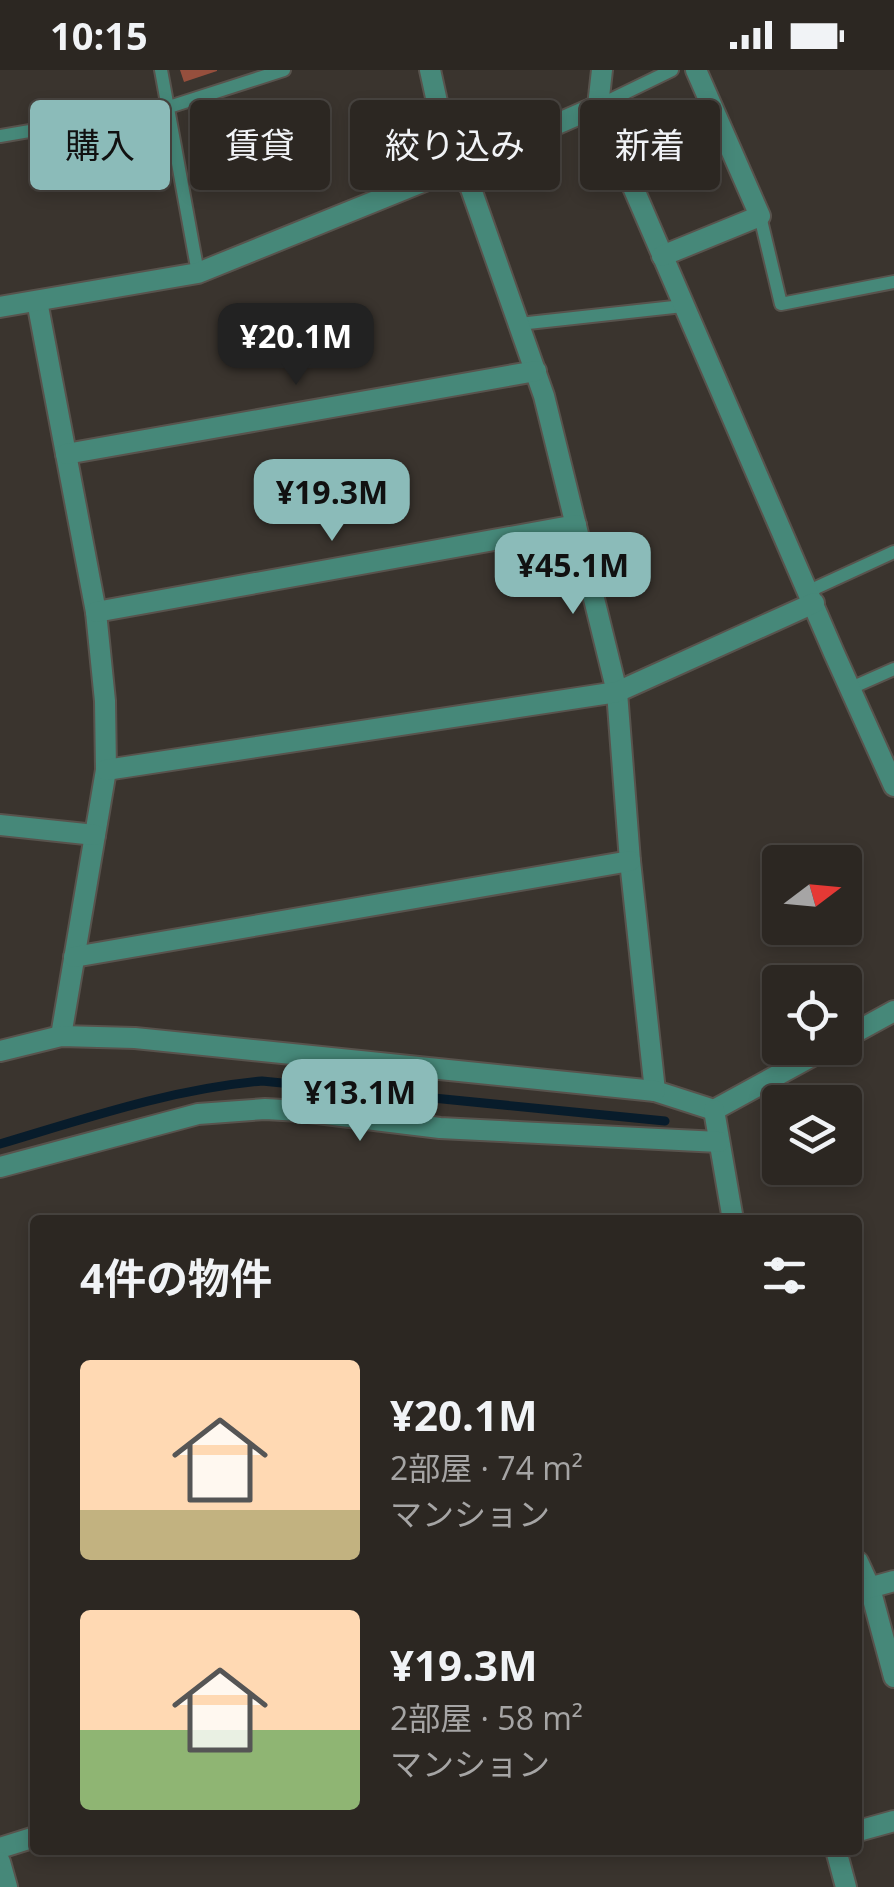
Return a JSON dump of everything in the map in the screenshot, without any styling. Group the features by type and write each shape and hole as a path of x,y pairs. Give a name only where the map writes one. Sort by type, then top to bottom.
{"street":[{"path":"430,70 437,100"},
{"path":"599,100 602,70"},
{"path":"662,256 760,216 696,70"},
{"path":"0,307 198,273 403,190"},
{"path":"471,190 536,372 617,692 630,860 655,1090"},
{"path":"634,190 894,786"},
{"path":"36,301 96,612 105,701 106,770 60,1036"},
{"path":"66,454 536,372"},
{"path":"96,612 576,525"},
{"path":"106,770 617,692 811,597"},
{"path":"0,825 95,836"},
{"path":"74,957 630,860"},
{"path":"862,1029 894,1011"},
{"path":"0,1050 60,1036 135,1038 655,1090 714,1110 796,1065"},
{"path":"0,1168 160,1122 198,1114 265,1110 440,1128 719,1142"},
{"path":"714,1110 732,1215"},
{"path":"894,1581 864,1590 894,1678"},
{"path":"862,1831 894,1821"},
{"path":"0,1848 30,1839"},
{"path":"837,1855 846,1887"},
{"path":"0,1862 7,1887"}],"lane":[{"path":"162,70 168,100"},
{"path":"170,107 284,70"},
{"path":"610,100 672,70"},
{"path":"170,113 198,273"},
{"path":"0,136 30,131"},
{"path":"760,216 781,304 894,282"},
{"path":"518,324 683,306"},
{"path":"811,597 894,552"},
{"path":"851,688 894,670"}],"building":[{"path":"180,70 217,70 217,71 184,82"}],"waterway":[{"path":"0,1144 162,1098 262,1081 665,1121"}]}
